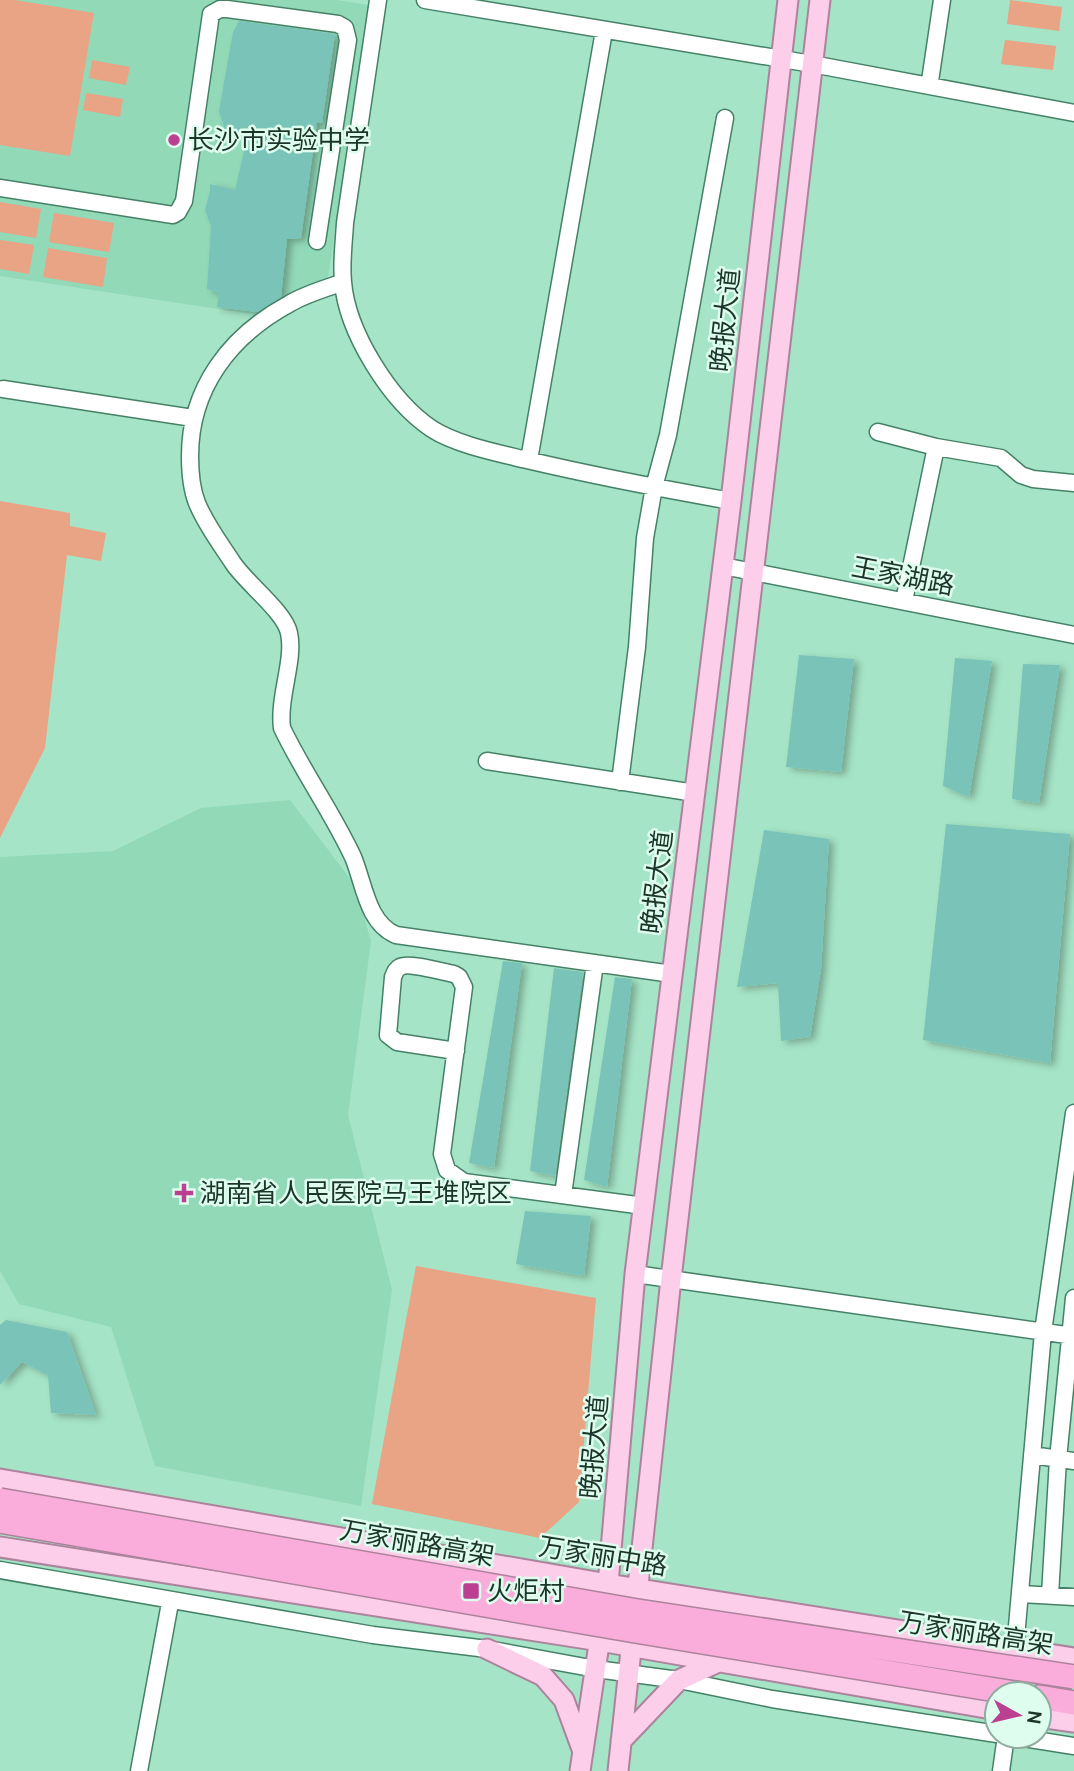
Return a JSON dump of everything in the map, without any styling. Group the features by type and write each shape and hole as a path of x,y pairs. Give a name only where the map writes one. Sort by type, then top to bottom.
{"highway":[{"name":"万家丽路高架","path":"0,1500 638,1611 1074,1676"},
{"name":"万家丽路高架","path":"0,1521 635,1631 983,1688"},
{"name":"万家丽路高架","path":"1053,1699 1074,1703"}],"main road":[{"name":"晚报大道","path":"580,1771 608,1584 635,1274 731,501 788,0"},
{"path":"618,1771 671,1279 820,0"},
{"name":"万家丽中路","path":"0,1479 608,1584 1074,1658"},
{"path":"0,1547 600,1642 983,1708"},
{"path":"487,1649 543,1675 564,1700 582,1750"},
{"path":"621,1741 679,1680 718,1662"},
{"path":"1053,1719 1074,1722"}],"street":[{"path":"377,0 345,223 343,282 359,341 396,396 432,429 478,448 611,480 731,501"},
{"path":"425,0 812,64 1074,113"},
{"path":"930,81 942,0"},
{"path":"0,188 173,215 184,201 211,14 227,9 338,24 345,28 348,40 317,241"},
{"path":"529,460 604,31"},
{"path":"620,782 637,647 645,538 654,487 668,435 725,118"},
{"path":"343,282 290,302 259,322 209,377 193,418 190,479 197,502 207,524 242,578 282,618 289,632 280,714 282,728 352,856 374,915 385,930 396,935 673,974"},
{"path":"3,389 193,418"},
{"path":"878,432 936,447 1001,458 1021,475 1034,479 1074,483"},
{"path":"904,601 936,447"},
{"name":"王家湖路","path":"723,566 1074,635"},
{"path":"487,761 695,793"},
{"path":"563,1195 595,963"},
{"path":"456,1051 397,1042 388,1035 393,976 396,969 401,966 454,974 463,981 464,987 456,1051 442,1154 447,1170 464,1182 644,1206"},
{"path":"1013,1680 1043,1332 1074,1112"},
{"path":"635,1274 1072,1336"},
{"path":"1050,1595 1066,1460 1074,1298"},
{"path":"1032,1455 1066,1460"},
{"path":"0,1570 373,1635 487,1649 596,1669 679,1680 772,1699 983,1732"},
{"path":"1021,1594 1074,1597"},
{"path":"139,1771 170,1603"},
{"path":"1053,1743 1074,1746"},
{"path":"1001,1771 1004,1750"}],"shaded area":[{"name":"长沙市实验中学","path":"0,0 337,0 368,5 328,278 279,314 257,315 0,276"},
{"path":"0,0 94,13 70,156 0,145"},
{"path":"1010,0 1062,7 1059,31 1007,24"},
{"path":"1005,40 1056,46 1053,70 1001,64"},
{"path":"92,60 130,67 126,85 89,78"},
{"path":"86,93 123,99 120,117 83,110"},
{"path":"0,202 41,209 36,238 0,232"},
{"path":"54,213 114,223 109,252 49,242"},
{"path":"0,240 34,245 29,274 0,269"},
{"path":"48,248 107,258 103,287 43,277"},
{"path":"0,501 70,513 70,526 106,533 101,561 67,555 45,748 0,838"},
{"name":"湖南省人民医院马王堆院区","path":"290,800 355,885 371,941 348,1115 392,1290 361,1506 155,1466 111,1327 19,1304 0,1271 0,857 113,851 201,808"},
{"path":"416,1266 596,1298 579,1502 540,1538 372,1504"}],"building":[{"path":"239,21 335,34 322,123 317,122 301,238 287,239 281,297 257,312 217,307 219,293 207,289 211,226 205,210 210,184 235,190 248,134 225,130 219,111 233,32"},
{"path":"799,655 854,659 841,772 786,767"},
{"path":"955,658 992,661 969,797 943,786"},
{"path":"1023,664 1060,665 1039,803 1012,799"},
{"path":"946,824 1070,834 1050,1063 923,1040"},
{"path":"764,830 829,839 821,969 810,1037 781,1041 778,983 737,987"},
{"path":"503,961 522,963 494,1168 469,1163"},
{"path":"554,968 583,972 555,1176 530,1171"},
{"path":"615,977 632,979 607,1187 584,1180"},
{"path":"525,1211 591,1216 584,1276 516,1264"},
{"path":"6,1320 67,1332 96,1415 51,1413 48,1375 22,1362 0,1385 0,1325"}],"place":[{"name":"长沙市实验中学","path":"174,140"},
{"name":"湖南省人民医院马王堆院区","path":"184,1193"},
{"name":"火炬村","path":"471,1591"}]}
